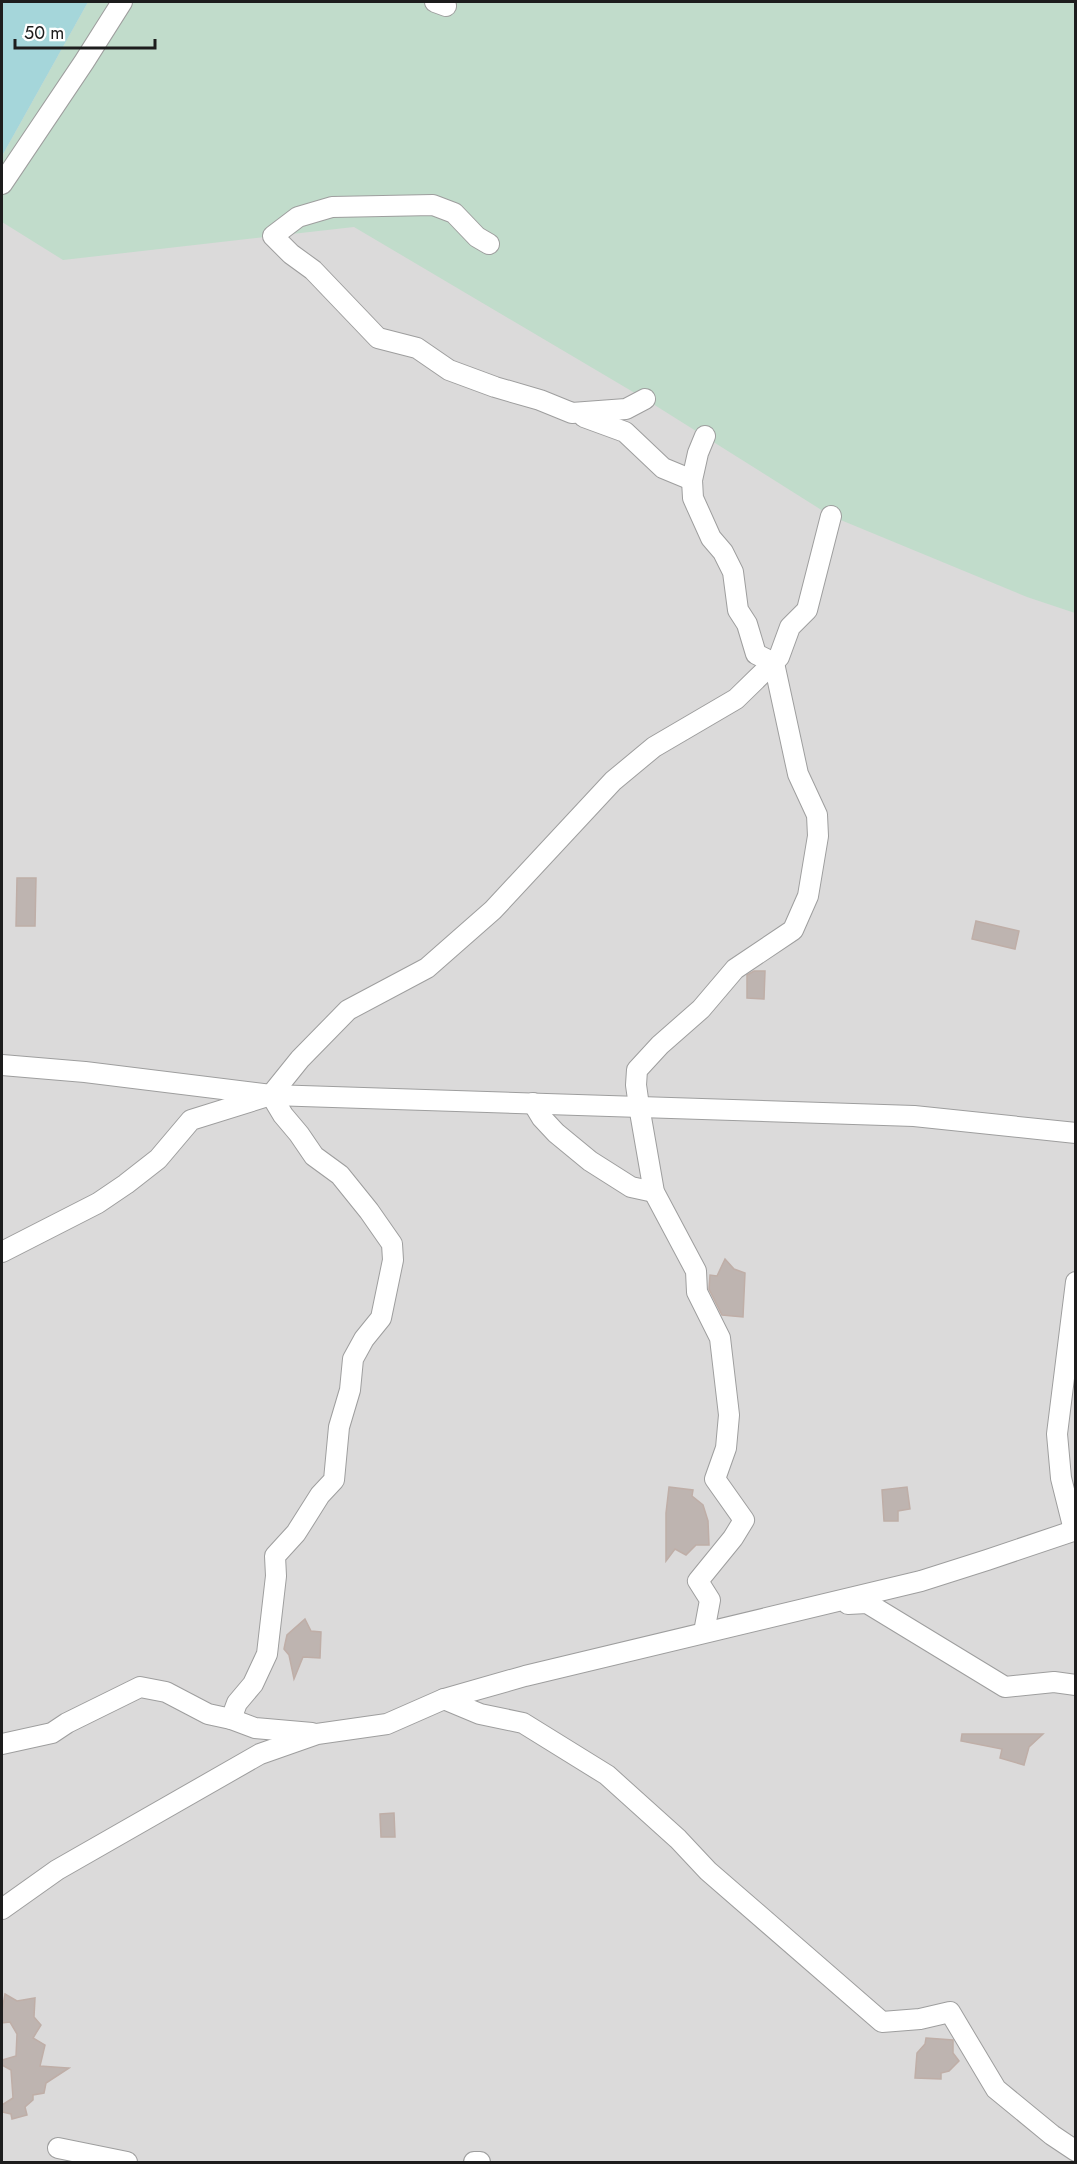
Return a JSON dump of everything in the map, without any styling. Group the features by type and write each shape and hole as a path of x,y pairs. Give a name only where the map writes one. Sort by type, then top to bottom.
{"street":[{"path":"2,183 122,2"},
{"path":"489,244 477,237 454,213 433,205 332,207 298,217 273,236 291,254 313,270 378,338 417,348 449,370 625,432 663,468 692,480"},
{"path":"572,413 626,409 645,399"},
{"path":"705,436 698,453 692,480 693,498 711,538 723,552 733,572 738,609 747,624 756,654 774,663"},
{"path":"2,1252 98,1203 126,1184 158,1159 191,1120 271,1095 300,1059 348,1010 427,968 493,910 612,781 654,747 736,699 779,657 790,627 807,609 831,516"},
{"path":"704,1632 710,1600 698,1581 733,1538 744,1520 715,1479 726,1448 729,1415 720,1338 697,1292 696,1271 654,1191 636,1085 637,1070 660,1045 700,1009 735,969 793,930 808,896 818,836 817,814 798,774 774,663"},
{"path":"2,1065 85,1072 271,1095 914,1116 1076,1133"},
{"path":"231,1719 237,1703 253,1684 267,1654 276,1576 275,1556 296,1533 320,1495 334,1480 339,1427 350,1390 353,1359 364,1339 381,1318 393,1260 392,1244 369,1211 340,1175 314,1156 271,1095"},
{"path":"533,1103 542,1118 556,1133 590,1161 631,1188 654,1191"},
{"path":"2,1909 57,1870 260,1754 317,1734 387,1724 444,1699 525,1676 821,1606 932,1577 1075,1530 1061,1478 1057,1434 1076,1282"},
{"path":"821,1606 867,1604 1005,1687 1054,1682 1076,1685"},
{"path":"2,1744 52,1733 67,1723 140,1687 166,1692 208,1714 255,1728 317,1734"},
{"path":"444,1699 480,1714 523,1723 607,1775 678,1839 708,1871 882,2022 920,2019 950,2012 996,2089 1052,2135 1076,2151"},
{"path":"58,2148 127,2163"},
{"path":"474,2163 480,2163"}],"shaded area":[{"path":"2,2 1075,2 1075,2162 2,2162"}],"green space":[{"path":"88,2 1075,2 1075,613 1027,597 831,516 645,399 354,227 63,260 2,222 2,156"}],"water":[{"path":"2,2 88,2 2,156"}],"building":[{"path":"17,878 36,878 35,926 16,926"},
{"path":"976,921 1019,931 1015,949 972,939"},
{"path":"754,971 765,971 764,999 747,998 747,975"},
{"path":"725,1259 734,1269 745,1273 743,1317 722,1315 709,1289 710,1275 717,1276"},
{"path":"669,1487 693,1490 692,1496 703,1505 708,1521 709,1545 696,1545 686,1555 675,1549 666,1561 666,1513"},
{"path":"907,1487 910,1509 898,1511 898,1521 884,1521 882,1490"},
{"path":"305,1619 311,1631 321,1632 320,1658 303,1657 294,1679 289,1655 284,1649 287,1635"},
{"path":"962,1734 1043,1734 1029,1747 1024,1765 1000,1758 1002,1749 961,1741"},
{"path":"394,1813 395,1837 381,1837 380,1814"},
{"path":"5,1994 17,2001 35,1998 34,2017 41,2025 33,2038 45,2045 40,2066 69,2068 46,2083 44,2093 33,2095 33,2100 25,2107 27,2115 12,2119 11,2114 2,2112 2,2105 13,2098 11,2070 2,2065 2,2060 16,2056 17,2034 10,2022 2,2023"},
{"path":"926,2038 953,2040 953,2053 959,2061 949,2071 941,2073 941,2079 915,2078 917,2053 925,2044"}]}
